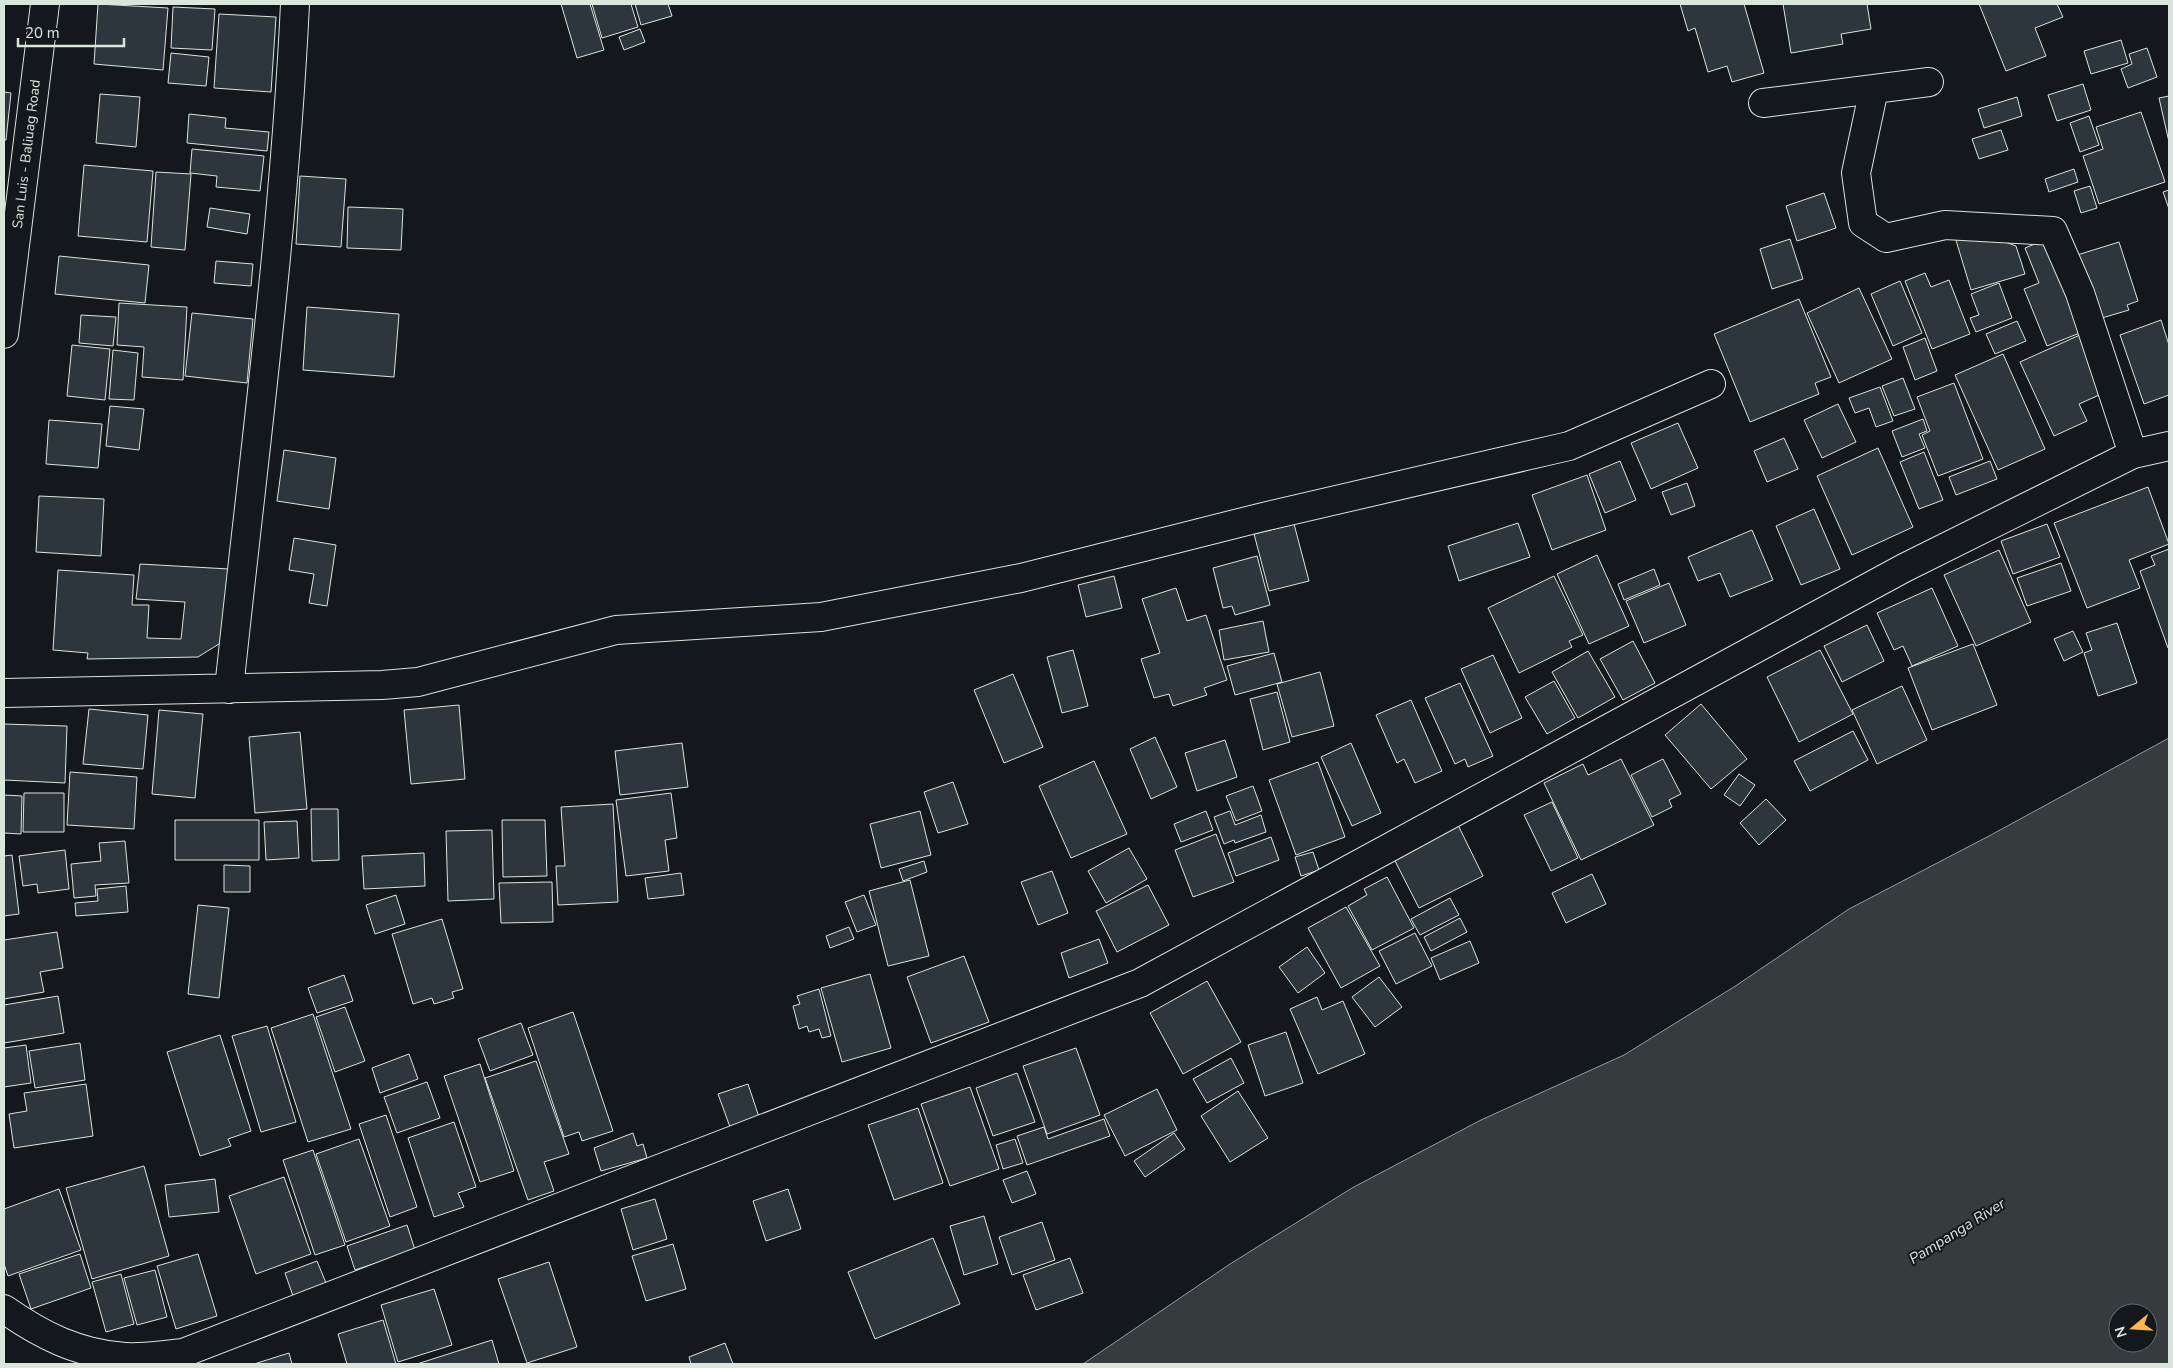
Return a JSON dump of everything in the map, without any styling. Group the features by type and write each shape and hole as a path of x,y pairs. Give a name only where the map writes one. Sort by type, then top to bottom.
{"street":[{"name":"San Luis - Baliuag Road","path":"4,334 45,4"},
{"path":"229,689 278,232 291,86 295,4"},
{"path":"1763,103 1929,82"},
{"path":"1874,89 1856,173 1863,223 1886,238 1945,226 2053,231 2080,293 2133,454"},
{"path":"4,693 382,685 418,682 616,630 822,617 1021,578 1259,518 1568,446 1711,384"},
{"path":"4,1309 39,1333 80,1350 125,1357 183,1353 1140,982 1895,572 2133,454 2169,446"}],"water":[{"name":"Pampanga River","path":"2169,738 2169,1364 1083,1364 1230,1264 1352,1188 1481,1120 1624,1055 1737,985 1849,909 1989,836"}],"building":[{"path":"98,4 168,8 163,70 94,64"},
{"path":"561,4 590,4 604,50 577,58"},
{"path":"592,4 631,4 638,27 602,38"},
{"path":"635,4 668,4 672,16 641,25"},
{"path":"1680,4 1744,4 1764,73 1732,82 1727,66 1708,72 1695,28 1688,31"},
{"path":"1783,4 1867,4 1871,29 1841,34 1843,44 1791,53"},
{"path":"1979,4 2057,4 2063,17 2035,28 2046,56 2006,71"},
{"path":"173,7 215,9 212,50 171,48"},
{"path":"219,14 276,17 271,92 214,88"},
{"path":"640,29 645,42 624,50 619,37"},
{"path":"2121,40 2128,63 2091,74 2084,51"},
{"path":"2147,48 2157,77 2128,88 2121,69 2132,64 2129,54"},
{"path":"171,53 209,57 206,86 168,83"},
{"path":"2083,84 2091,110 2057,121 2048,95"},
{"path":"4,92 11,93 6,140 4,140"},
{"path":"100,94 140,97 136,147 96,143"},
{"path":"2169,96 2169,142 2159,98"},
{"path":"2017,97 2022,116 1984,128 1978,109"},
{"path":"2141,112 2165,182 2099,204 2083,156 2103,149 2096,127"},
{"path":"189,114 226,118 225,128 269,132 267,151 187,143"},
{"path":"2089,116 2099,145 2080,152 2070,123"},
{"path":"2001,130 2008,150 1979,159 1972,139"},
{"path":"192,149 264,156 260,191 216,187 217,176 190,173"},
{"path":"84,165 153,171 147,242 78,236"},
{"path":"2074,169 2078,182 2049,192 2045,179"},
{"path":"156,172 191,174 185,250 151,247"},
{"path":"300,176 346,179 341,247 296,244"},
{"path":"2090,186 2097,208 2081,213 2074,191"},
{"path":"2169,190 2169,209 2163,192"},
{"path":"1824,193 1836,228 1797,241 1786,206"},
{"path":"348,207 403,209 401,250 347,248"},
{"path":"210,208 250,214 247,234 207,227"},
{"path":"1976,231 2016,246 2025,274 1971,290 1955,237"},
{"path":"1790,239 1803,279 1772,289 1760,249"},
{"path":"2047,239 2085,331 2047,346 2024,289 2039,283 2025,248"},
{"path":"2119,242 2138,301 2127,305 2129,310 2095,320 2074,256"},
{"path":"59,256 149,265 145,303 55,294"},
{"path":"216,261 253,264 251,286 214,283"},
{"path":"1925,273 1931,287 1949,280 1970,334 1932,349 1905,281"},
{"path":"1900,281 1922,333 1893,346 1871,294"},
{"path":"1999,283 2012,318 1976,332 1970,318 1979,315 1971,294"},
{"path":"1859,288 1892,359 1839,383 1807,313"},
{"path":"1799,299 1831,377 1815,383 1819,394 1750,422 1714,334"},
{"path":"119,303 187,307 183,380 142,377 144,347 117,345"},
{"path":"307,307 399,314 394,377 303,370"},
{"path":"192,313 253,319 247,383 185,376"},
{"path":"81,315 116,317 113,346 79,343"},
{"path":"2161,320 2169,345 2169,395 2144,404 2120,335"},
{"path":"2017,321 2026,341 1995,354 1986,334"},
{"path":"2082,334 2108,391 2079,404 2087,421 2054,436 2020,362"},
{"path":"1925,338 1937,371 1915,380 1903,347"},
{"path":"72,345 110,349 105,400 67,396"},
{"path":"113,350 138,353 134,400 109,399"},
{"path":"2003,354 2045,449 1998,470 1955,375"},
{"path":"1903,378 1915,409 1894,416 1882,386"},
{"path":"1954,383 1983,459 1938,476 1922,435 1930,431 1917,397"},
{"path":"1880,387 1893,421 1876,427 1869,408 1855,413 1849,398"},
{"path":"1838,404 1856,442 1822,458 1804,420"},
{"path":"110,406 144,409 139,450 106,446"},
{"path":"1923,419 1927,431 1919,434 1925,448 1902,457 1892,431"},
{"path":"49,420 102,424 98,468 46,464"},
{"path":"1678,423 1698,468 1651,489 1631,443"},
{"path":"1784,438 1798,469 1767,482 1754,451"},
{"path":"1878,448 1913,527 1852,555 1817,476"},
{"path":"284,450 336,458 329,509 277,501"},
{"path":"1924,452 1943,500 1919,509 1900,462"},
{"path":"1620,461 1636,500 1605,513 1589,474"},
{"path":"1990,461 1997,479 1956,495 1949,477"},
{"path":"1587,475 1606,530 1552,550 1532,495"},
{"path":"1687,483 1695,506 1671,515 1662,492"},
{"path":"2148,487 2169,544 2129,560 2140,588 2087,608 2054,523"},
{"path":"39,496 104,499 101,556 36,552"},
{"path":"1814,509 1840,569 1801,585 1776,526"},
{"path":"1518,523 1530,557 1459,581 1448,546"},
{"path":"1294,524 1309,581 1269,591 1254,534"},
{"path":"2047,524 2060,557 2013,574 2001,541"},
{"path":"1752,530 1773,580 1730,597 1720,573 1698,581 1688,557"},
{"path":"294,538 336,545 327,606 309,603 314,574 289,570"},
{"path":"2169,549 2168,648 2140,571 2155,565 2151,556"},
{"path":"1999,550 2031,622 1976,646 1944,575"},
{"path":"1597,555 1629,626 1589,644 1557,574"},
{"path":"1257,556 1270,605 1235,615 1232,606 1223,608 1213,568"},
{"path":"2061,563 2071,591 2027,606 2017,578"},
{"path":"140,564 229,569 222,642 198,657 87,659 88,653 53,650 58,570 134,575 132,605 149,605 147,638 181,639 185,602 136,599"},
{"path":"1654,569 1660,585 1624,600 1618,584"},
{"path":"1114,576 1122,608 1086,617 1078,585"},
{"path":"1554,576 1583,635 1569,641 1572,647 1519,673 1488,608"},
{"path":"1669,583 1686,625 1644,643 1626,601"},
{"path":"1176,588 1187,621 1206,615 1227,680 1204,688 1207,695 1173,706 1169,694 1154,698 1141,659 1160,653 1142,599"},
{"path":"1932,588 1958,646 1912,666 1903,646 1894,650 1877,613"},
{"path":"1263,621 1269,652 1224,660 1219,630"},
{"path":"2117,623 2137,683 2098,696 2084,653 2092,650 2086,633"},
{"path":"1867,625 1884,661 1842,682 1824,646"},
{"path":"2073,631 2083,652 2064,661 2054,639"},
{"path":"1633,641 1655,683 1623,700 1600,659"},
{"path":"1973,644 1997,705 1932,730 1908,668"},
{"path":"1073,650 1088,706 1062,713 1047,657"},
{"path":"1820,650 1853,714 1799,742 1767,677"},
{"path":"1588,651 1615,697 1578,718 1552,672"},
{"path":"1274,653 1282,682 1235,695 1227,666"},
{"path":"1493,655 1522,718 1490,733 1461,669"},
{"path":"1320,672 1334,726 1292,737 1277,684"},
{"path":"1013,674 1043,747 1004,763 974,690"},
{"path":"1554,681 1575,718 1547,734 1525,697"},
{"path":"1460,683 1493,756 1468,767 1465,759 1455,764 1425,698"},
{"path":"1902,686 1927,740 1877,764 1852,710"},
{"path":"1277,692 1290,742 1263,750 1250,699"},
{"path":"1411,700 1442,771 1415,783 1404,759 1397,763 1376,715"},
{"path":"1701,704 1747,759 1711,789 1665,735"},
{"path":"459,705 465,779 411,784 404,710"},
{"path":"89,709 148,715 143,769 83,764"},
{"path":"159,710 203,714 195,798 152,794"},
{"path":"4,724 67,726 65,783 4,780"},
{"path":"1853,731 1868,760 1810,791 1794,761"},
{"path":"300,732 307,809 255,813 249,737"},
{"path":"1155,737 1177,787 1151,799 1130,749"},
{"path":"1225,740 1237,777 1197,791 1185,753"},
{"path":"682,743 688,787 620,795 615,751"},
{"path":"1351,743 1381,813 1352,826 1321,757"},
{"path":"1621,759 1654,825 1581,860 1544,783 1583,764 1588,775"},
{"path":"1663,759 1681,794 1669,800 1672,807 1652,817 1631,775"},
{"path":"1094,761 1127,834 1071,858 1039,786"},
{"path":"1318,762 1345,837 1296,855 1269,780"},
{"path":"70,772 137,777 134,829 67,825"},
{"path":"1739,774 1755,785 1740,806 1724,795"},
{"path":"953,782 968,824 938,833 924,792"},
{"path":"1253,786 1262,811 1236,821 1226,796"},
{"path":"24,793 64,793 64,832 23,832"},
{"path":"671,793 677,838 665,840 669,871 626,876 616,800"},
{"path":"4,795 22,796 21,834 4,833"},
{"path":"1766,799 1786,820 1759,845 1740,823"},
{"path":"1552,802 1578,858 1551,871 1524,815"},
{"path":"613,804 618,902 558,905 556,866 565,866 561,807"},
{"path":"311,809 338,809 339,860 312,861"},
{"path":"920,811 931,855 881,868 870,824"},
{"path":"1206,811 1213,830 1181,842 1174,824"},
{"path":"1230,811 1235,825 1261,815 1266,832 1235,843 1234,840 1224,844 1214,817"},
{"path":"175,820 259,820 259,860 175,860"},
{"path":"502,820 545,820 547,876 503,877"},
{"path":"297,821 299,858 266,860 264,822"},
{"path":"1458,825 1483,876 1419,908 1393,857"},
{"path":"492,830 494,899 448,901 446,831"},
{"path":"1216,834 1234,882 1193,897 1175,850"},
{"path":"1271,837 1279,860 1236,876 1228,853"},
{"path":"125,841 129,883 95,885 96,896 74,898 71,864 101,861 99,843"},
{"path":"1129,848 1147,879 1106,903 1088,871"},
{"path":"65,850 69,889 38,893 37,884 23,886 19,856"},
{"path":"1313,852 1319,870 1301,876 1295,857"},
{"path":"424,853 425,886 364,889 362,856"},
{"path":"12,855 19,914 4,916 4,856"},
{"path":"924,861 927,872 903,881 899,869"},
{"path":"224,865 250,866 250,892 224,892"},
{"path":"1052,871 1068,913 1038,925 1021,882"},
{"path":"681,873 684,895 648,899 645,878"},
{"path":"1592,874 1606,904 1566,923 1552,893"},
{"path":"1387,877 1414,928 1372,950 1348,906 1367,895 1364,889"},
{"path":"910,880 929,956 888,966 869,891"},
{"path":"552,882 553,922 501,923 499,883"},
{"path":"1148,885 1169,925 1117,952 1096,911"},
{"path":"126,886 128,912 76,916 75,903 98,901 97,889"},
{"path":"396,895 405,924 375,934 366,905"},
{"path":"864,895 876,925 857,932 845,902"},
{"path":"1450,898 1459,915 1420,935 1411,919"},
{"path":"198,905 229,908 219,998 188,994"},
{"path":"1346,907 1380,966 1341,988 1308,928"},
{"path":"1460,918 1467,932 1431,951 1424,937"},
{"path":"442,919 463,989 452,992 454,998 434,1004 432,998 413,1004 392,934"},
{"path":"849,927 854,939 830,948 826,936"},
{"path":"57,932 63,968 40,972 44,992 4,999 4,940"},
{"path":"1415,933 1432,966 1396,984 1379,951"},
{"path":"1099,939 1108,963 1069,978 1061,953"},
{"path":"1470,941 1479,963 1440,980 1431,958"},
{"path":"1307,947 1325,973 1298,993 1279,967"},
{"path":"964,956 989,1022 931,1043 907,977"},
{"path":"870,974 891,1048 842,1062 821,988"},
{"path":"344,975 353,1001 317,1013 308,988"},
{"path":"1379,977 1402,1007 1375,1027 1352,997"},
{"path":"1207,981 1241,1042 1183,1074 1150,1013"},
{"path":"819,989 831,1036 822,1038 819,1029 809,1032 807,1026 799,1029 793,1006 800,1004 797,996"},
{"path":"58,996 64,1033 4,1043 4,1005"},
{"path":"1317,997 1322,1010 1343,1001 1365,1054 1318,1074 1290,1009"},
{"path":"345,1007 365,1061 335,1072 316,1017"},
{"path":"573,1012 613,1131 582,1141 579,1132 564,1137 528,1028"},
{"path":"313,1014 351,1129 308,1142 271,1028"},
{"path":"521,1023 533,1055 490,1071 478,1039"},
{"path":"267,1026 296,1122 261,1132 232,1036"},
{"path":"1286,1032 1303,1083 1265,1096 1248,1045"},
{"path":"220,1035 251,1131 228,1139 231,1146 200,1156 167,1052"},
{"path":"80,1043 85,1080 35,1088 29,1051"},
{"path":"26,1045 31,1083 4,1087 4,1048"},
{"path":"1076,1048 1100,1115 1047,1134 1023,1066"},
{"path":"409,1054 418,1079 380,1093 372,1068"},
{"path":"1231,1058 1244,1083 1207,1103 1193,1079"},
{"path":"536,1061 569,1154 544,1162 554,1191 528,1200 485,1078"},
{"path":"480,1064 514,1171 480,1182 444,1076"},
{"path":"1017,1073 1035,1122 993,1136 976,1088"},
{"path":"427,1082 440,1118 397,1133 384,1097"},
{"path":"86,1084 93,1136 14,1148 9,1114 27,1111 24,1093"},
{"path":"748,1084 759,1117 730,1127 718,1094"},
{"path":"970,1087 999,1169 950,1186 921,1104"},
{"path":"1157,1089 1177,1130 1125,1156 1104,1115"},
{"path":"1238,1091 1268,1138 1230,1162 1201,1116"},
{"path":"918,1108 943,1183 894,1200 868,1125"},
{"path":"386,1115 417,1207 390,1217 359,1124"},
{"path":"1104,1119 1110,1136 1027,1165 1017,1136 1044,1127 1048,1139"},
{"path":"454,1122 476,1187 458,1193 464,1207 434,1217 408,1138"},
{"path":"633,1133 637,1146 643,1144 647,1158 601,1171 594,1148"},
{"path":"1174,1133 1185,1149 1145,1177 1134,1161"},
{"path":"359,1139 390,1226 346,1242 316,1154"},
{"path":"1015,1139 1023,1163 1003,1169 996,1145"},
{"path":"313,1150 345,1245 315,1255 283,1160"},
{"path":"144,1166 169,1256 92,1279 66,1188"},
{"path":"1027,1171 1036,1194 1012,1203 1003,1180"},
{"path":"284,1177 311,1254 256,1274 229,1196"},
{"path":"215,1179 219,1212 169,1217 165,1185"},
{"path":"59,1189 81,1250 8,1276 4,1264 4,1209"},
{"path":"788,1189 801,1229 766,1241 753,1201"},
{"path":"655,1199 667,1239 633,1250 621,1209"},
{"path":"984,1216 998,1264 964,1275 950,1226"},
{"path":"1042,1222 1055,1260 1012,1275 999,1237"},
{"path":"407,1225 415,1250 355,1270 347,1246"},
{"path":"933,1238 960,1304 875,1339 848,1272"},
{"path":"673,1244 686,1289 646,1301 632,1256"},
{"path":"80,1254 91,1288 31,1309 19,1274"},
{"path":"198,1254 217,1316 176,1329 157,1266"},
{"path":"1070,1258 1083,1293 1036,1310 1023,1275"},
{"path":"317,1261 326,1283 293,1296 285,1273"},
{"path":"549,1262 577,1347 527,1363 498,1279"},
{"path":"155,1270 167,1317 137,1325 124,1278"},
{"path":"121,1274 134,1324 106,1332 92,1282"},
{"path":"434,1289 452,1345 398,1362 381,1305"},
{"path":"383,1320 396,1364 347,1364 338,1334"},
{"path":"492,1340 499,1364 417,1364"},
{"path":"725,1343 733,1364 691,1364 689,1357"},
{"path":"289,1353 292,1364 254,1364"}]}
